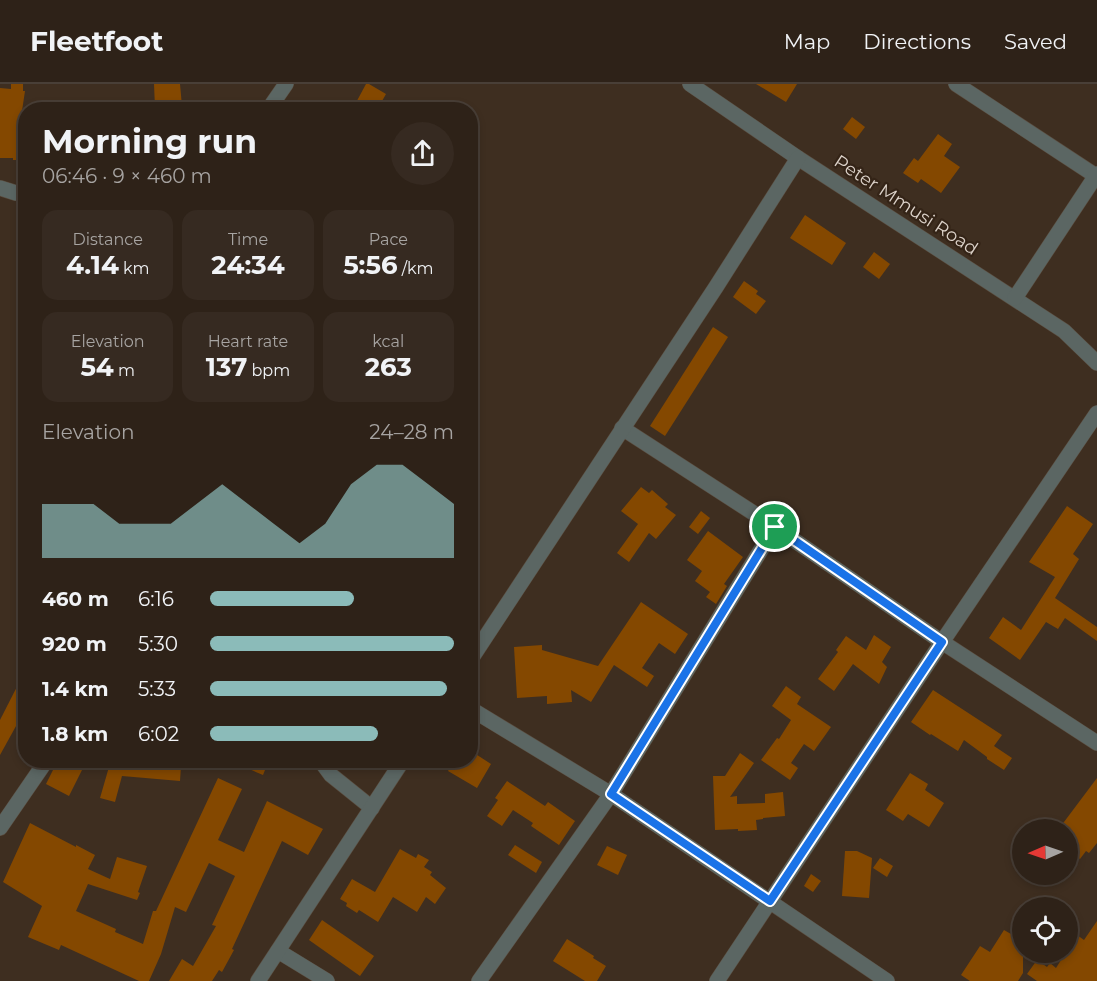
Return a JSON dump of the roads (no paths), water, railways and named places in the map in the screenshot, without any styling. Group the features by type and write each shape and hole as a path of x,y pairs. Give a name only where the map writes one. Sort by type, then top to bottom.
{"street":[{"path":"274,102 286,84"},
{"name":"Peter Mmusi Road","path":"690,84 798,158 1015,298 1064,332 1097,363"},
{"path":"956,84 1096,175 1015,298"},
{"path":"478,648 716,287 798,158"},
{"path":"0,188 18,193"},
{"path":"717,981 1097,413"},
{"path":"622,428 775,527 942,642 1097,743"},
{"path":"479,981 611,794 775,527"},
{"path":"478,713 611,794 887,981"},
{"path":"0,828 41,768"},
{"path":"326,768 331,775 372,808"},
{"path":"258,981 398,768"},
{"path":"278,951 327,981"}]}
